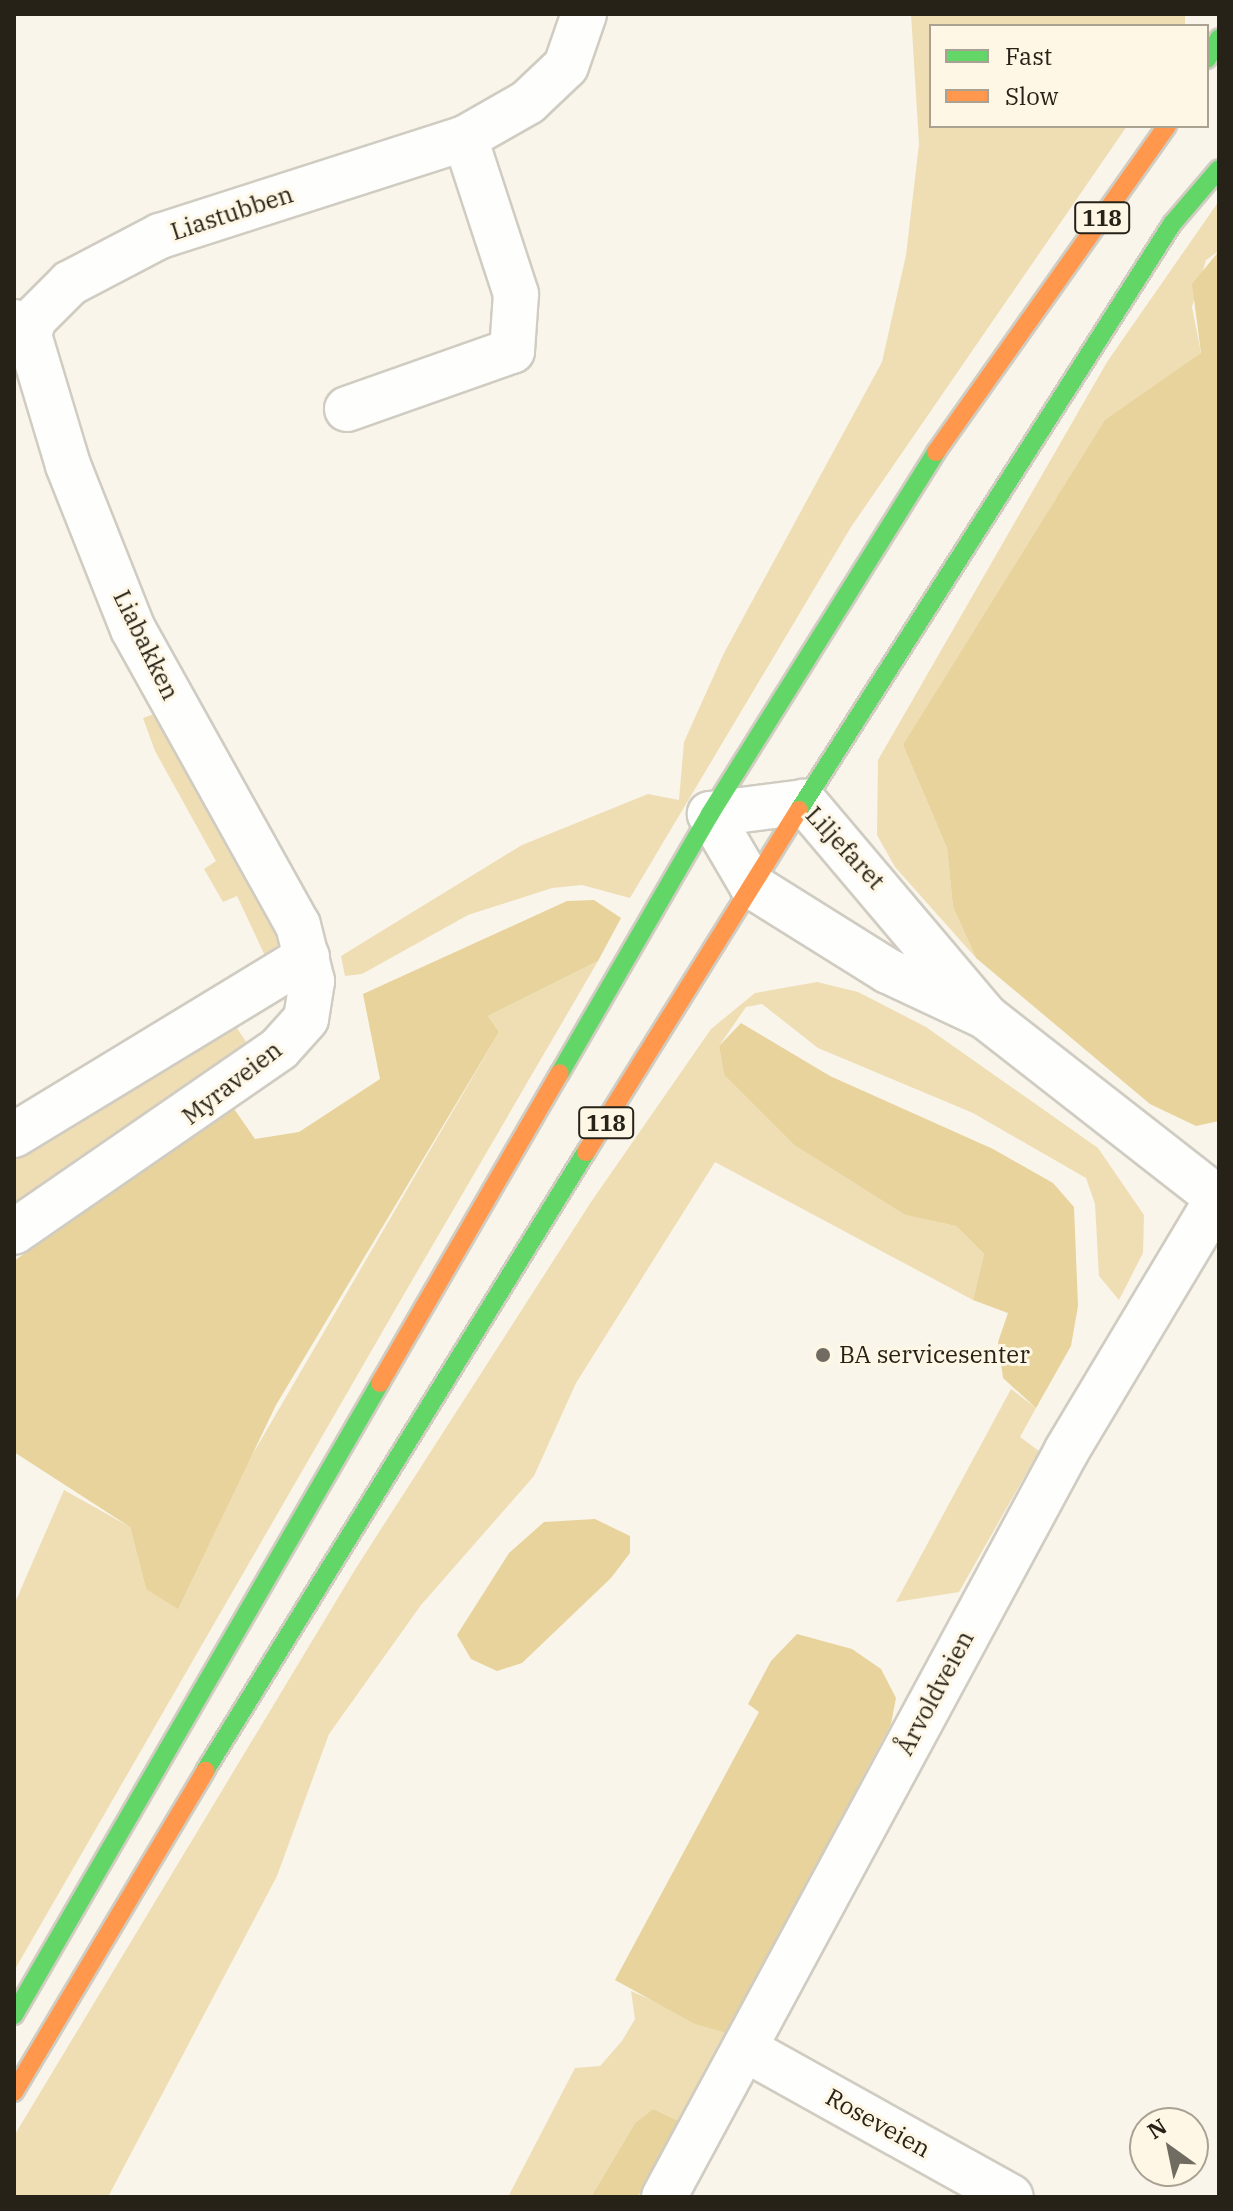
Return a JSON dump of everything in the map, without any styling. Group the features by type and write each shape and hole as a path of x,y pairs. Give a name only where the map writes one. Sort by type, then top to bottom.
{"main road":[{"path":"1209,56 1219,38"},
{"name":"118","path":"14,2015 710,814 905,496 1166,128"},
{"name":"118","path":"14,2092 310,1593 804,802 1111,314 1219,169"}],"street":[{"name":"Liastubben","path":"22,328 70,283 160,236 465,138 528,102 566,66 584,14"},
{"path":"347,409 512,351 516,294 465,138"},
{"name":"Liabakken","path":"22,328 68,465 133,629 298,925 307,957"},
{"name":"Liljefaret","path":"986,1017 888,971 752,886 710,814 804,802 986,1017 1219,1198"},
{"path":"14,1135 307,957"},
{"name":"Myraveien","path":"14,1232 279,1049 306,1019 307,957"},
{"name":"Årvoldveien","path":"664,2197 1067,1450 1219,1198"},
{"name":"Roseveien","path":"745,2049 1011,2197"}],"shaded area":[{"path":"911,14 1185,14 1185,24 929,24 929,128 1126,128 851,527 630,898 582,885 552,888 468,915 362,974 345,976 341,956 522,845 648,794 679,800 684,742 724,653 882,362 906,255 919,144"},
{"path":"1219,201 1219,251 1206,260 1192,307 1201,353 1165,382 903,745 947,848 953,907 976,958 895,867 877,835 878,760 1107,362"},
{"path":"1219,251 1219,1121 1196,1126 1150,1104 976,958 953,907 947,848 903,745 1105,420 1201,353 1192,284"},
{"path":"154,714 273,914 284,957 266,958 237,896 223,902 204,869 216,861 155,751 143,718"},
{"path":"594,900 621,918 598,961 488,1016 499,1032 276,1405 178,1609 146,1589 130,1527 14,1452 14,1261 232,1106 255,1139 299,1132 380,1079 363,994 567,901"},
{"path":"598,961 14,1971 14,1605 64,1490 130,1527 146,1589 227,1498 499,1032 488,1016"},
{"path":"817,982 858,992 926,1027 1098,1148 1144,1215 1143,1253 1119,1300 1099,1276 1095,1204 1086,1178 973,1113 818,1048 762,1004 746,1007 719,1046 724,1075 794,1145 905,1215 956,1226 984,1254 973,1300 715,1162 576,1383 534,1476 421,1605 329,1734 277,1876 108,2197 14,2197 14,2136 356,1568 591,1202 711,1029 755,993"},
{"path":"230,1018 247,1043 236,1060 14,1213 14,1147"},
{"path":"741,1023 830,1076 993,1149 1053,1183 1074,1207 1078,1306 1071,1346 1036,1408 1003,1378 998,1342 1008,1313 973,1300 984,1254 956,1226 905,1215 794,1145 724,1075 719,1046"},
{"path":"1011,1389 1036,1408 1020,1437 1039,1451 959,1592 896,1602"},
{"path":"595,1519 630,1536 630,1553 611,1578 522,1663 497,1671 471,1659 457,1635 509,1553 544,1522"},
{"path":"797,1634 852,1649 881,1669 896,1698 891,1724 727,2033 695,2024 615,1980 759,1712 748,1704 771,1661"},
{"path":"631,1991 727,2033 679,2121 653,2109 635,2123 591,2197 508,2197 575,2068 600,2066 622,2041 635,2019"},
{"path":"653,2109 679,2121 638,2197 591,2197 635,2123"}],"traffic: fast":[{"path":"1209,56 1219,38"},
{"path":"799,810 1172,224 1219,169"},
{"path":"560,1073 710,814 936,452"},
{"path":"205,1771 586,1152"},
{"path":"14,2015 380,1383"}],"traffic: slow":[{"path":"936,452 1166,128"},
{"path":"586,1152 799,810"},
{"path":"380,1383 560,1073"},
{"path":"14,2092 205,1771"}],"place":[{"name":"BA servicesenter","path":"823,1355"}]}
